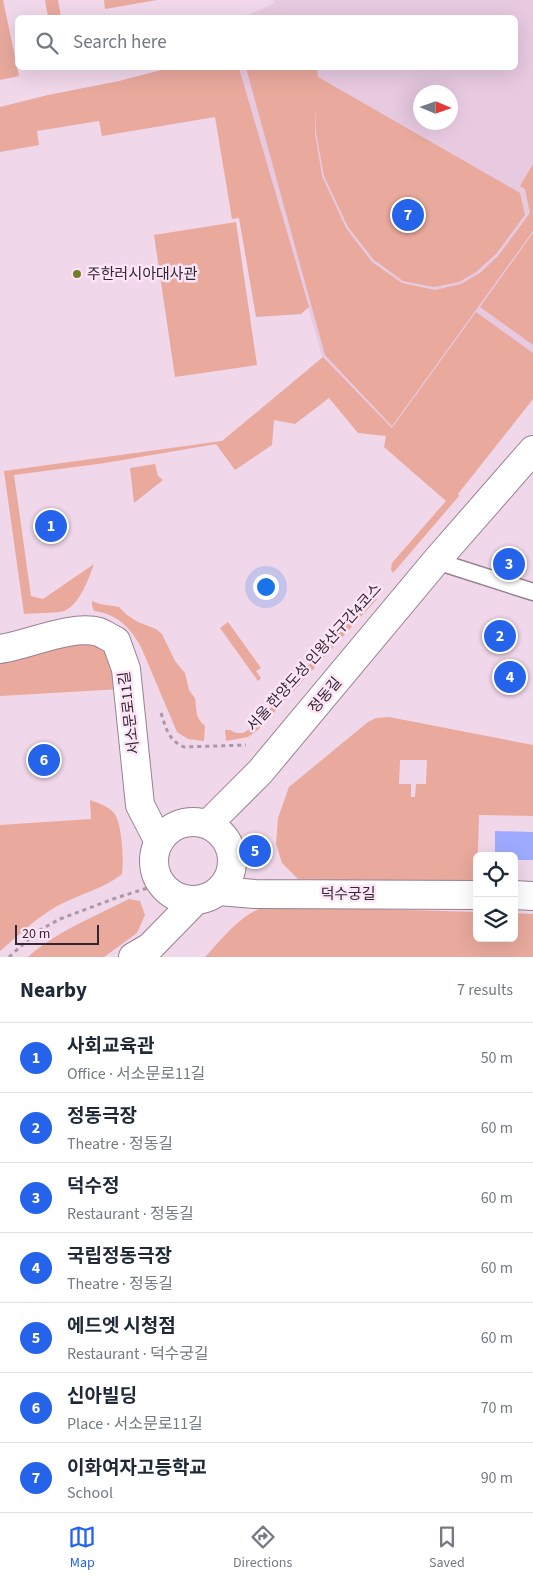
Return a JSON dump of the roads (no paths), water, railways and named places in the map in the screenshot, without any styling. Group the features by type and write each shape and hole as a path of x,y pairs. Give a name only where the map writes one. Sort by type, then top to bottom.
{"street":[{"name":"정동길","path":"208,824 260,772 436,561 533,450"},
{"name":"서소문로11길","path":"0,649 85,630 99,632 116,641 126,670 140,805 159,842"},
{"path":"133,957 150,947 207,896 226,882 231,872 231,849 218,830 208,824 197,822 179,824 164,834 159,842 153,863 155,873 160,884 175,897 185,900 207,896"},
{"name":"덕수궁길","path":"207,896 255,894 473,895"},
{"path":"518,895 533,896"}],"lane":[{"path":"436,561 533,592"}],"water":[{"path":"495,831 533,832 533,860 518,860 518,852 495,852"}],"place":[{"name":"이화여자고등학교","path":"408,215"},
{"name":"주한러시아대사관","path":"77,274"},
{"name":"사회교육관","path":"51,526"},
{"name":"덕수정","path":"509,564"},
{"name":"정동극장","path":"500,636"},
{"name":"국립정동극장","path":"510,677"},
{"name":"신아빌딩","path":"44,760"},
{"name":"에드엣 시청점","path":"255,851"}]}
